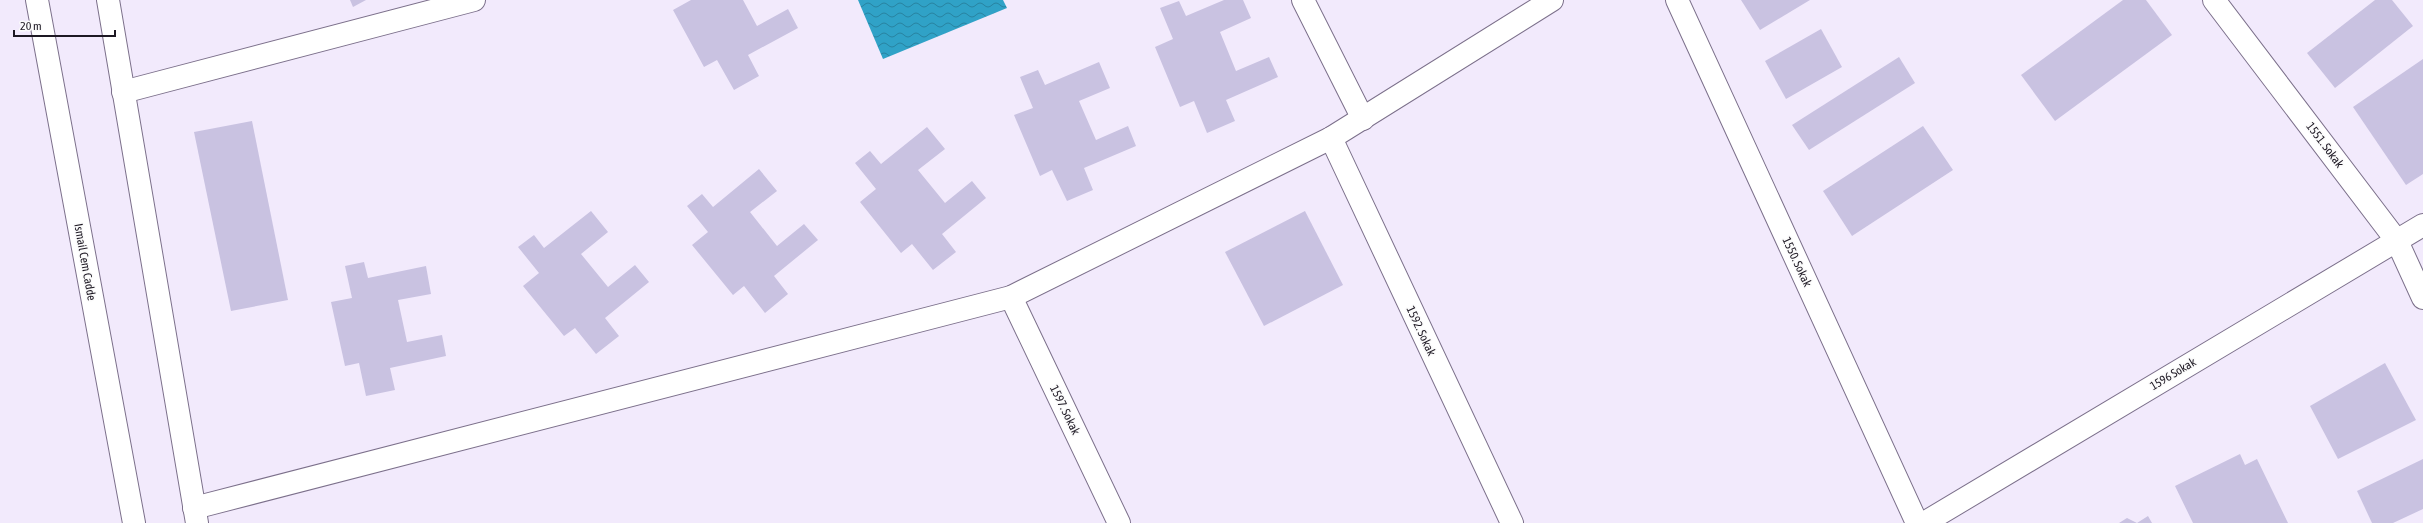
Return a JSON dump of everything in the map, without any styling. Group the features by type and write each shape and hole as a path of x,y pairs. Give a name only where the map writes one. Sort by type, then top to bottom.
{"street":[{"name":"Ismail Cem Cadde","path":"37,0 134,523"},
{"path":"108,0 196,515 1011,297 1331,138 1552,0"},
{"path":"123,92 474,0"},
{"path":"1303,0 1363,119"},
{"name":"1550. Sokak","path":"1677,0 1917,523"},
{"name":"1551. Sokak","path":"2214,0 2397,240 2423,298"},
{"name":"1592. Sokak","path":"1331,138 1512,523"},
{"name":"1596 Sokak","path":"1924,523 2423,225"},
{"name":"1597. Sokak","path":"1011,297 1119,523"}],"water":[{"path":"858,0 1003,0 1007,8 883,59"}],"building":[{"path":"350,0 366,0 353,7"},
{"path":"691,0 743,0 757,26 788,9 798,28 748,55 759,76 734,90 717,60 704,67 673,10"},
{"path":"1224,0 1243,0 1251,18 1220,32 1236,71 1269,57 1278,77 1226,100 1235,121 1207,133 1194,101 1180,107 1155,47 1173,39 1160,8 1179,1 1186,16"},
{"path":"1741,0 1810,0 1760,30"},
{"path":"2123,0 2146,0 2172,35 2055,121 2021,75"},
{"path":"2375,0 2392,0 2413,26 2335,88 2307,53"},
{"path":"1821,29 1842,67 1786,99 1765,61"},
{"path":"1899,57 1915,83 1809,150 1792,125"},
{"path":"2423,59 2423,174 2406,185 2353,107"},
{"path":"1099,62 1110,88 1079,101 1096,140 1128,126 1136,146 1084,168 1093,190 1067,201 1052,170 1040,176 1014,115 1033,108 1020,77 1038,70 1045,85"},
{"path":"252,121 288,300 231,311 194,132"},
{"path":"1923,126 1953,170 1852,236 1823,191"},
{"path":"927,127 945,149 918,170 945,203 972,181 986,198 942,234 956,252 933,270 912,244 901,253 860,202 876,189 855,163 870,151 881,164"},
{"path":"759,169 777,191 750,212 777,246 804,224 818,240 774,276 788,294 765,313 744,286 733,295 692,245 708,232 687,206 702,194 713,207"},
{"path":"591,211 608,232 581,254 608,287 635,265 649,282 605,318 619,336 596,354 575,328 564,336 523,286 539,273 518,247 534,235 544,248"},
{"path":"1305,211 1343,285 1264,326 1225,252"},
{"path":"364,262 368,278 426,266 431,294 398,300 407,342 442,335 446,356 390,368 395,390 366,396 359,363 345,366 331,302 352,298 345,266"},
{"path":"2385,363 2416,420 2338,459 2310,406"},
{"path":"2240,454 2245,465 2257,459 2288,523 2193,523 2175,486"},
{"path":"2423,459 2423,509 2393,523 2372,523 2357,491"},
{"path":"2148,516 2152,523 2137,523"},
{"path":"2127,518 2137,523 2119,523"}]}
